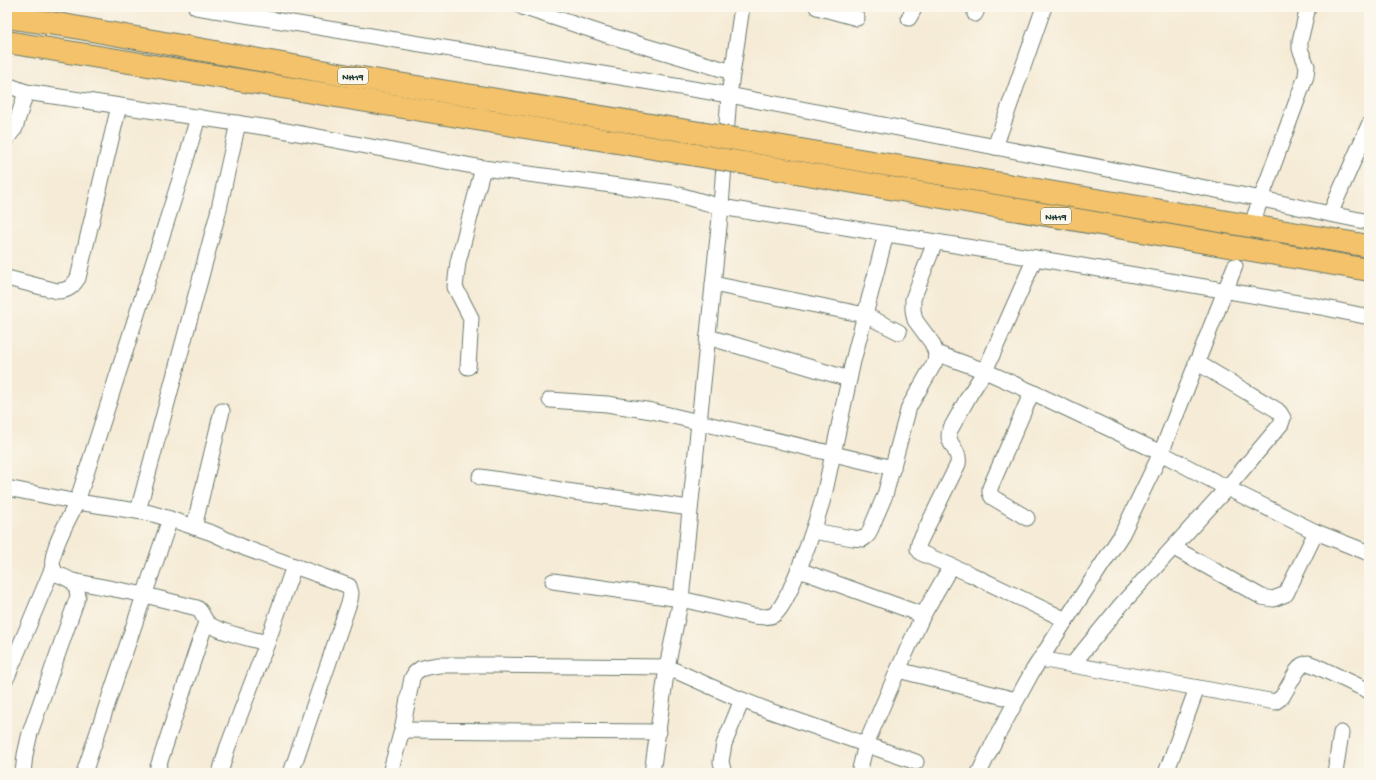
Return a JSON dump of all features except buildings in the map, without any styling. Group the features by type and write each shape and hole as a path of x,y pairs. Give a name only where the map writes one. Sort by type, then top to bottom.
{"highway":[{"name":"NH19","path":"7,17 63,25 355,77 700,133 1369,246"},
{"name":"NH19","path":"7,42 744,163 1369,270"}],"street":[{"path":"196,7 259,12 729,95 1262,199 1369,222"},
{"path":"522,7 543,10 611,36 732,72"},
{"path":"652,773 667,667 681,599 721,207 729,95 742,7"},
{"path":"817,7 857,18"},
{"path":"995,147 1044,7"},
{"path":"1255,216 1306,76 1307,66 1300,50 1300,40 1308,7"},
{"path":"7,85 26,92 284,130 483,168 672,193 721,207 1226,290 1329,308 1369,317"},
{"path":"8,140 16,128 26,92"},
{"path":"7,278 57,291 64,291 71,288 78,278 119,106"},
{"path":"7,677 52,567 55,549 77,502 184,170 198,117"},
{"path":"138,511 218,213 238,123"},
{"path":"1330,214 1369,125"},
{"path":"468,367 471,318 455,287 458,262 483,168"},
{"path":"553,580 681,599 754,616 764,617 775,615 783,604 799,570 826,491 849,379 886,234"},
{"path":"813,530 862,539 868,535 885,495 909,407 935,362 936,353 932,343 915,320 913,299 935,242"},
{"path":"1035,258 985,371 950,430 948,436 957,452 959,458 958,464 919,544 918,549 921,553 1066,620"},
{"path":"980,773 1016,700 1040,660 1122,534 1161,453 1235,266"},
{"path":"713,284 865,316 899,332"},
{"path":"708,337 849,379"},
{"path":"936,353 985,371 1032,392 1161,453 1227,488 1316,532 1369,554"},
{"path":"1072,665 1121,605 1174,548 1281,424 1283,418 1277,410 1196,362"},
{"path":"1026,518 992,498 990,488 1032,392"},
{"path":"550,400 607,404 699,421 833,455 893,468"},
{"path":"194,527 222,410"},
{"path":"480,477 566,491 690,508"},
{"path":"8,491 138,511 170,519 349,586 351,592 348,608 291,773"},
{"path":"84,773 170,519"},
{"path":"1174,548 1262,597 1273,599 1286,594 1316,532"},
{"path":"220,773 227,749 268,643 294,566"},
{"path":"859,773 866,744 898,670 923,614 951,566"},
{"path":"52,567 56,574 73,581 145,595 197,608 202,611 206,622 215,628 268,643"},
{"path":"799,570 923,614"},
{"path":"23,773 25,754 30,733 78,596 77,588 73,581"},
{"path":"156,773 206,622"},
{"path":"1040,660 1275,702 1282,697 1302,665 1308,664 1316,666 1369,691"},
{"path":"390,773 402,730 412,678 415,673 427,666 487,665 667,667 742,700 916,762"},
{"path":"898,670 1016,700"},
{"path":"1166,773 1197,688"},
{"path":"724,773 721,762 724,744 742,700"},
{"path":"402,730 659,732"},
{"path":"1335,773 1341,733"}]}
